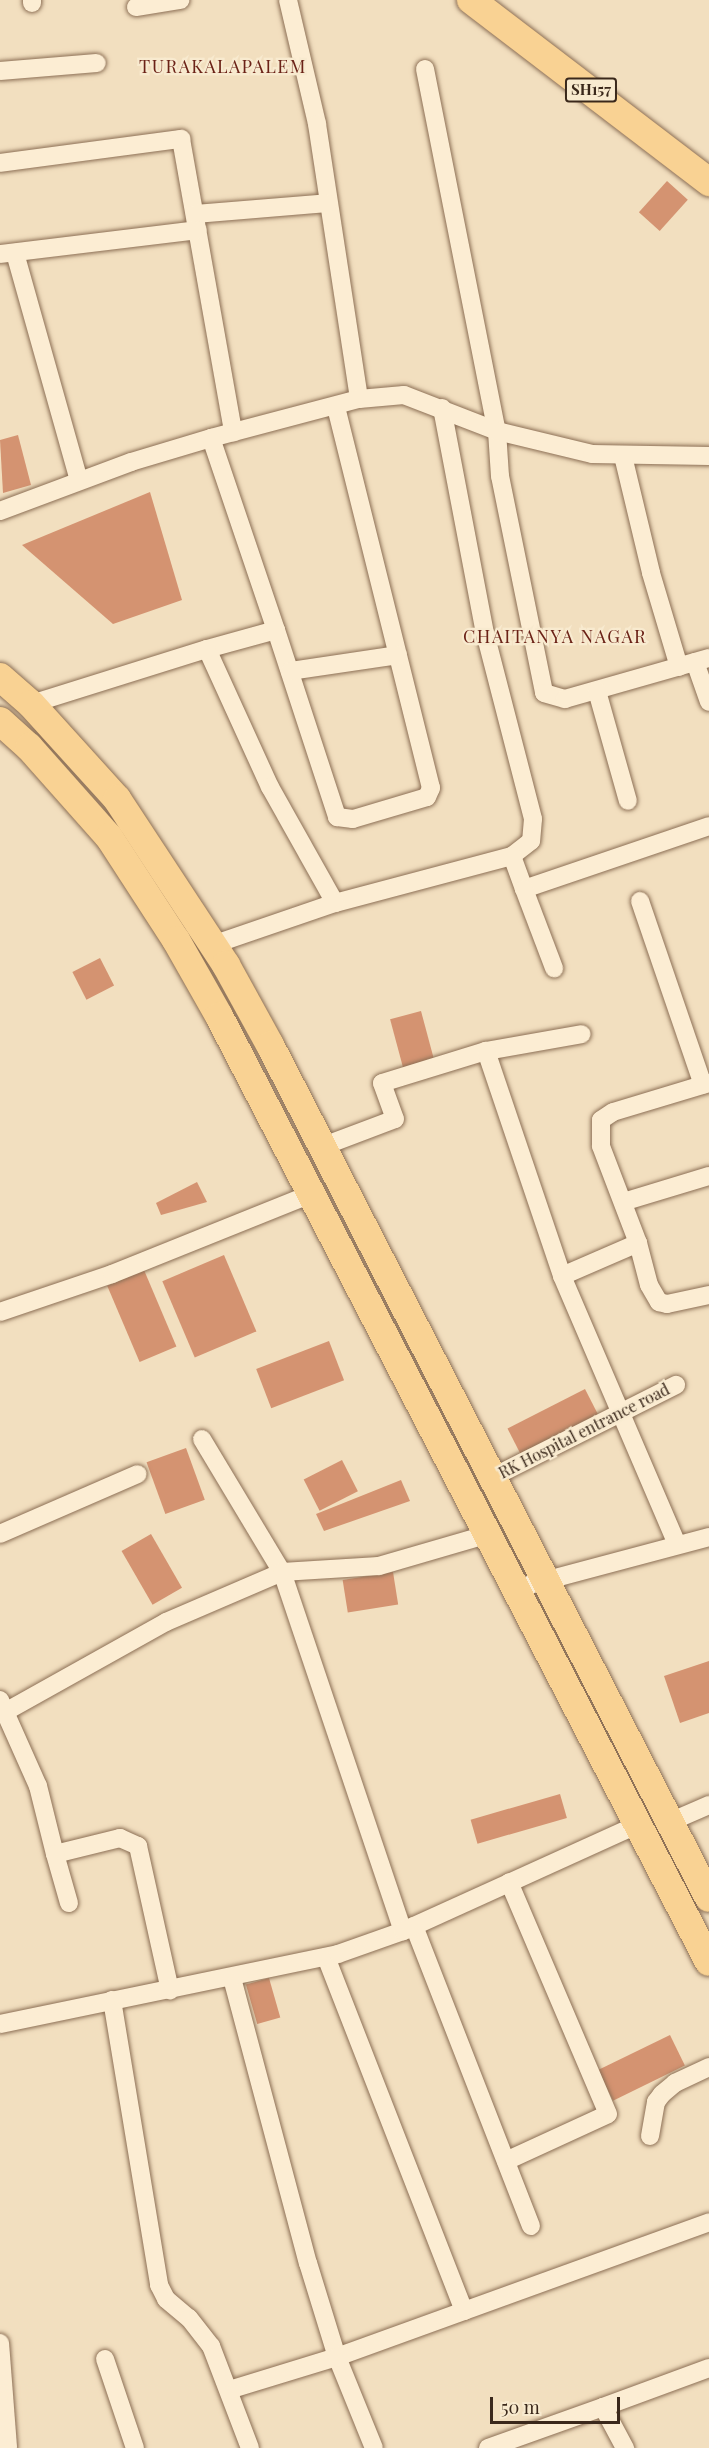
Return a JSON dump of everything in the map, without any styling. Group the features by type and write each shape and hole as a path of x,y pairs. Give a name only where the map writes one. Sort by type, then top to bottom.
{"main road":[{"name":"SH157","path":"471,0 709,182"},
{"path":"0,677 31,704 117,799 212,945 270,1045 709,1898"},
{"path":"0,721 81,803 143,885 219,1016 709,1962"}],"street":[{"path":"136,7 180,0"},
{"path":"288,0 306,66 359,399"},
{"path":"0,71 97,63"},
{"path":"425,69 497,431 500,476 541,686 549,698 557,700 597,691 694,662"},
{"path":"0,163 181,139 233,432"},
{"path":"79,480 7,254 196,222 328,203"},
{"path":"0,511 79,480 211,438 359,399 404,395 497,431 592,454 709,456"},
{"path":"211,438 290,671 333,812 340,819 353,819 417,802 430,793 336,406"},
{"path":"212,945 335,903 512,856 531,841 533,819 485,633 442,408"},
{"path":"623,456 651,573 694,662 709,702"},
{"path":"31,704 276,630"},
{"path":"207,649 270,787 335,903"},
{"path":"290,671 398,655"},
{"path":"597,691 628,801"},
{"path":"524,889 709,826"},
{"path":"512,856 554,968"},
{"path":"640,901 706,1084 613,1112 601,1120 601,1146 638,1243 649,1285 659,1302 667,1304 709,1295"},
{"path":"321,1147 395,1119 382,1083 486,1051 582,1034"},
{"path":"486,1051 562,1276 677,1544"},
{"path":"623,1202 709,1176"},
{"path":"0,1312 112,1274 311,1194"},
{"path":"562,1276 638,1243"},
{"name":"RK Hospital entrance road","path":"493,1477 620,1410 676,1385"},
{"path":"202,1438 282,1572 409,1929 531,2226"},
{"path":"0,1534 138,1474"},
{"path":"69,1903 38,1786 3,1706 166,1622 282,1572 379,1566 489,1534"},
{"path":"514,1588 709,1537"},
{"path":"670,1822 709,1805"},
{"path":"1,2020 170,1990 326,1958 409,1929 637,1825"},
{"path":"55,1854 120,1838 138,1846 170,1990"},
{"path":"506,2161 608,2114 509,1882"},
{"path":"326,1958 464,2311"},
{"path":"232,1978 256,2056 296,2220 337,2357 374,2448"},
{"path":"112,2000 159,2285 166,2300 201,2331 228,2390 250,2448"},
{"path":"650,2136 656,2102 662,2094 675,2083 709,2067"},
{"path":"228,2390 337,2357 709,2222"},
{"path":"0,2343 1,2381 8,2448"},
{"path":"105,2359 135,2448"},
{"path":"488,2448 709,2368"},
{"path":"603,2407 624,2448"}],"building":[{"path":"667,181 688,200 660,231 639,212"},
{"path":"18,435 31,485 3,493 0,440"},
{"path":"150,492 182,600 113,624 22,545"},
{"path":"100,958 114,986 86,1000 72,972"},
{"path":"421,1011 436,1066 405,1074 390,1019"},
{"path":"197,1182 207,1202 161,1215 156,1203"},
{"path":"224,1255 256,1331 195,1358 162,1281"},
{"path":"144,1270 176,1346 140,1362 107,1286"},
{"path":"329,1341 344,1380 271,1408 256,1369"},
{"path":"585,1389 599,1417 522,1456 507,1428"},
{"path":"186,1448 205,1500 165,1514 147,1462"},
{"path":"342,1460 358,1491 320,1511 304,1480"},
{"path":"401,1480 410,1501 324,1531 316,1514"},
{"path":"151,1534 182,1588 153,1605 122,1551"},
{"path":"393,1572 398,1605 348,1613 343,1580"},
{"path":"709,1661 709,1713 680,1723 664,1676"},
{"path":"560,1794 567,1818 477,1844 471,1820"},
{"path":"269,1978 280,2017 257,2024 246,1985"},
{"path":"670,2035 685,2066 613,2101 598,2070"}],"district":[{"name":"TURAKALAPALEM","path":"223,66"},
{"name":"CHAITANYA NAGAR","path":"555,636"}]}
